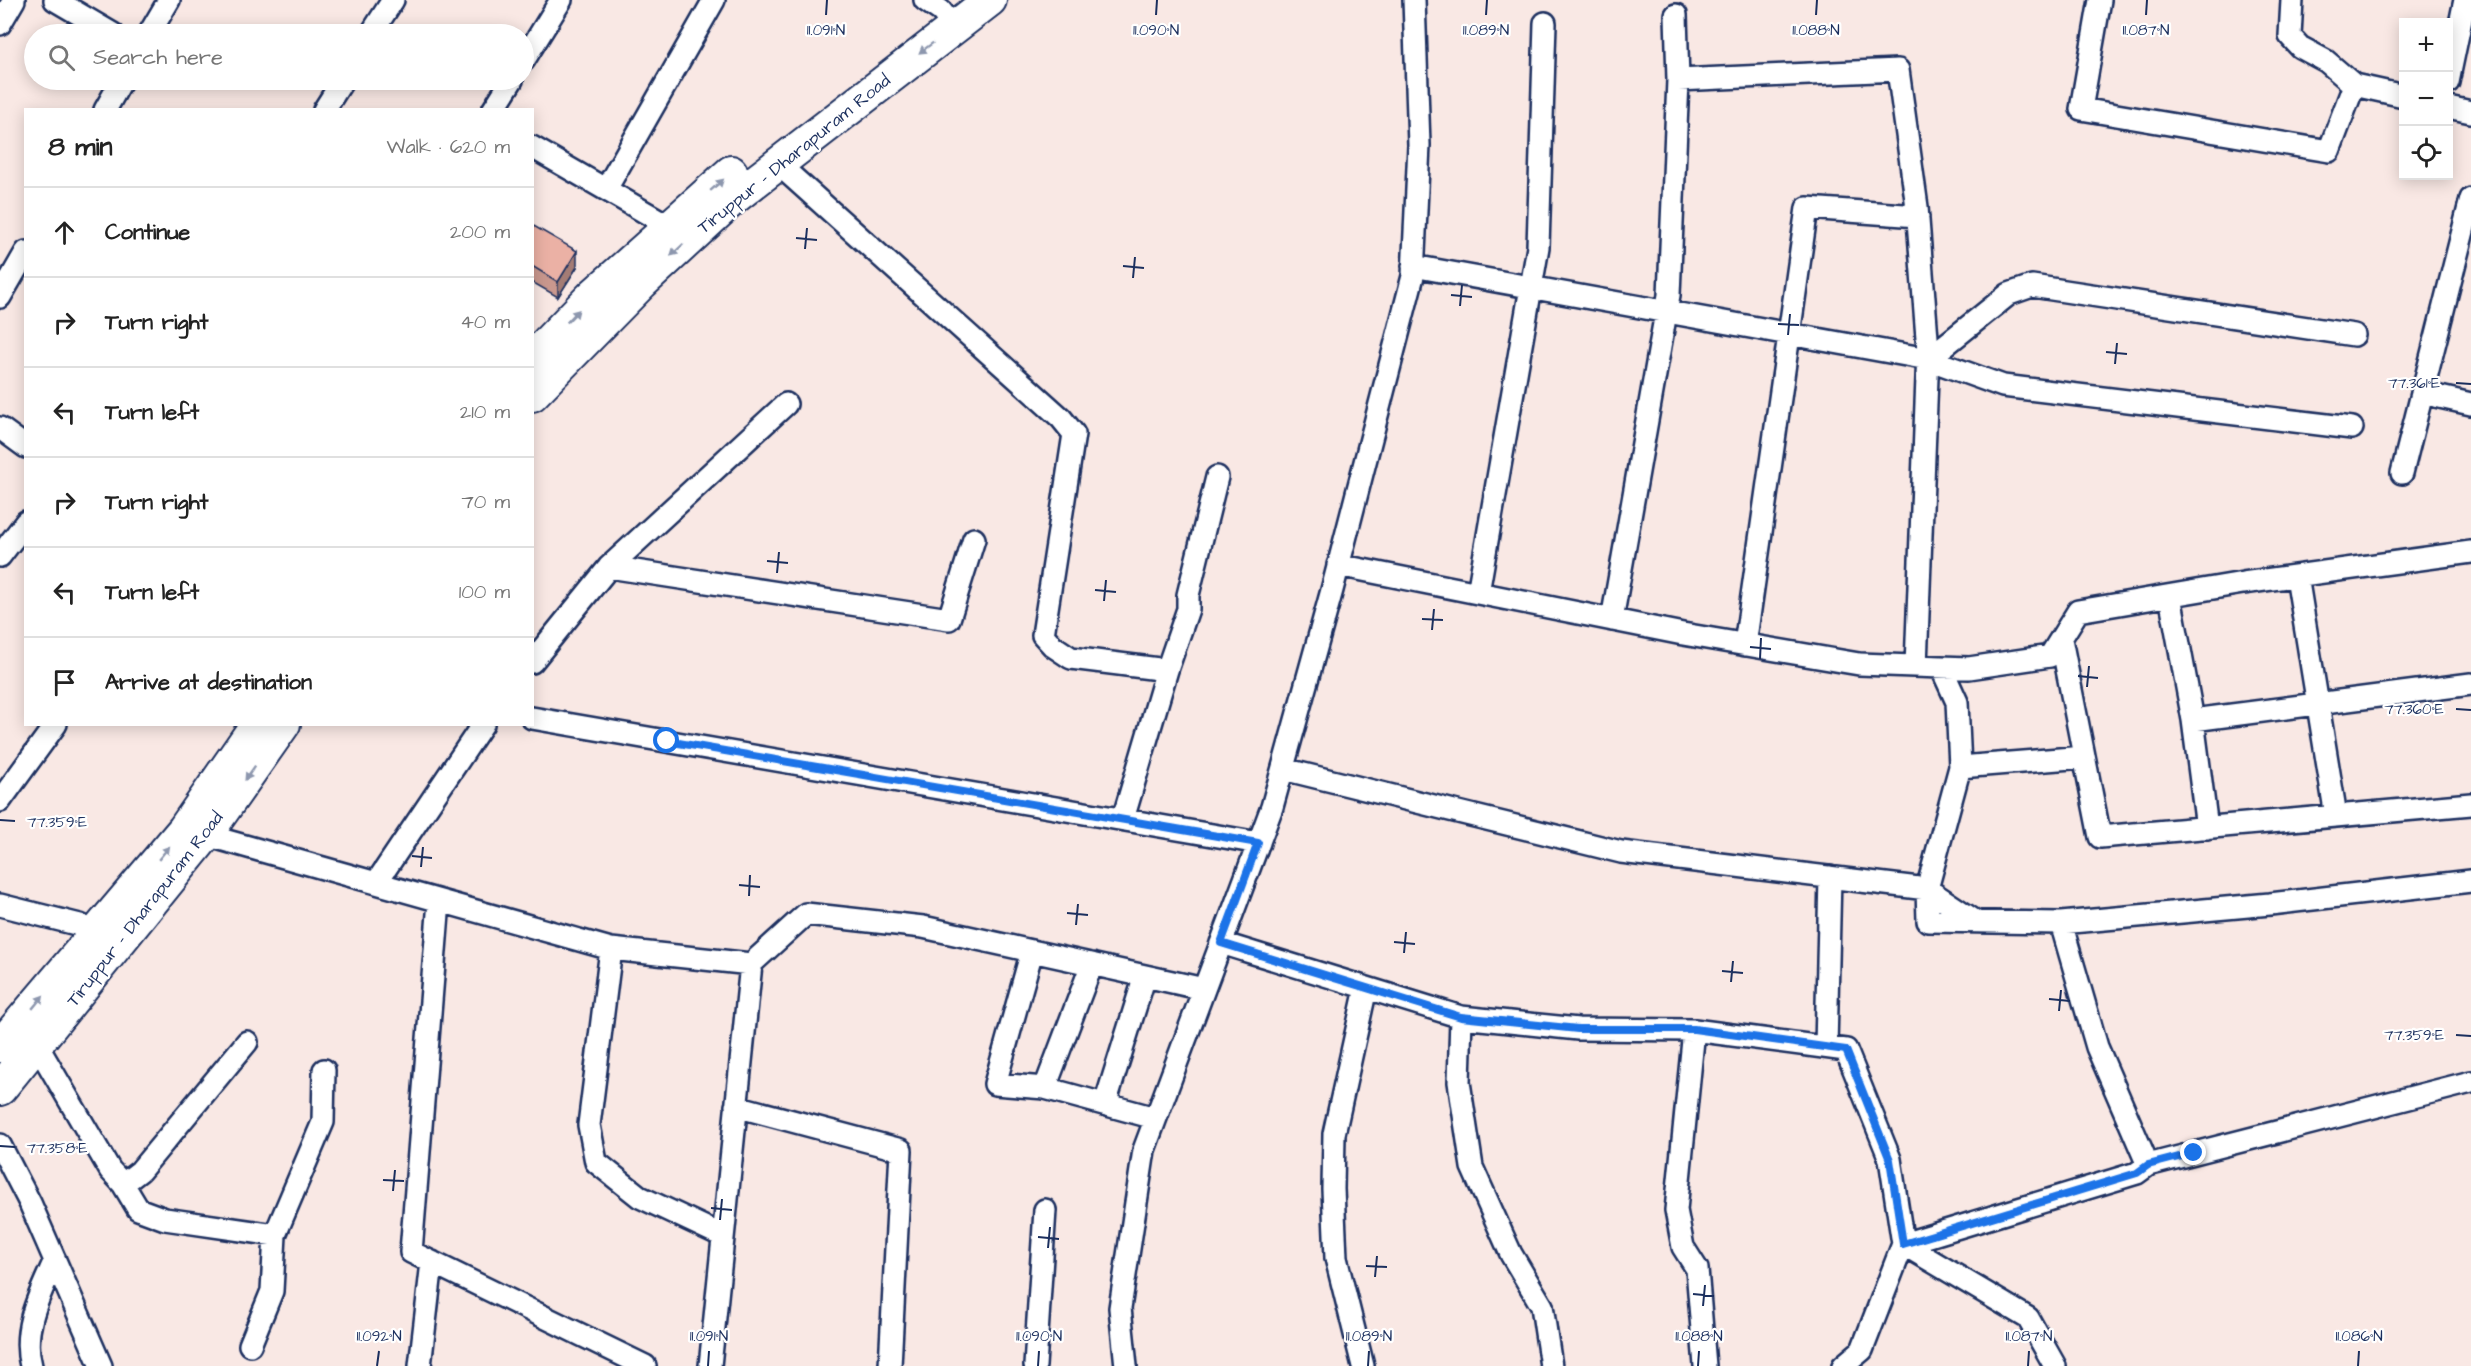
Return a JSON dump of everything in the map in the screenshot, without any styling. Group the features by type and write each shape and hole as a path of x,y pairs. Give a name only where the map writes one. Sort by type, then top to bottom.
{"highway":[{"name":"Tiruppur - Dharapuram Road","path":"534,393 642,283 734,198 777,163 944,9 990,0"},
{"path":"534,356 592,296 732,171 944,9"},
{"path":"0,1046 95,932 195,832 256,726"},
{"name":"Tiruppur - Dharapuram Road","path":"0,1089 37,1045 195,832 282,726"}],"street":[{"path":"0,24 14,0"},
{"path":"55,0 96,24"},
{"path":"155,24 169,0"},
{"path":"377,24 393,0"},
{"path":"534,44 561,0"},
{"path":"606,189 714,0"},
{"path":"1126,1366 1120,1308 1144,1150 1272,807 1413,276 1419,145 1414,0"},
{"path":"2100,0 2081,109 2329,152 2354,85"},
{"path":"2292,0 2290,36 2300,47 2326,61 2354,85 2399,95"},
{"path":"2450,72 2465,0"},
{"path":"1612,620 1669,295 1678,80 1676,15"},
{"path":"1478,593 1538,247 1545,23"},
{"path":"1678,80 1898,70 1918,216 1928,359 1916,666"},
{"path":"106,108 116,90"},
{"path":"325,108 337,90"},
{"path":"494,108 506,90"},
{"path":"2453,107 2471,112"},
{"path":"534,148 669,226"},
{"path":"777,163 1061,418 1074,434 1044,635 1053,646 1071,658 1167,670"},
{"path":"2402,473 2471,200"},
{"path":"1745,645 1807,207 1918,216"},
{"path":"0,297 24,255"},
{"path":"1413,266 1928,359 2003,386 2352,428"},
{"path":"1928,359 2009,294 2032,286 2354,335"},
{"path":"2422,393 2471,404"},
{"path":"534,660 609,567 786,404"},
{"path":"0,428 24,446"},
{"path":"1123,819 1167,670 1188,609 1188,595 1217,477"},
{"path":"0,556 24,525"},
{"path":"609,567 949,620 974,540"},
{"path":"1338,565 1612,620 1859,664 1969,668 2050,656 2078,611 2297,576 2471,552"},
{"path":"2297,576 2336,816"},
{"path":"2170,596 2193,720 2207,828"},
{"path":"2061,639 2100,837 2471,804"},
{"path":"1941,667 1957,702 1960,767 1927,888 1928,921 2061,923 2270,904 2471,881"},
{"path":"2193,720 2471,684"},
{"path":"534,718 1258,843"},
{"path":"0,801 55,726"},
{"path":"376,883 482,726"},
{"path":"1960,767 2084,757"},
{"path":"1283,769 1622,852 1927,888"},
{"path":"195,832 611,949 751,964"},
{"path":"1826,1047 1830,878"},
{"path":"439,901 411,1252 645,1366"},
{"path":"0,905 80,925 95,932"},
{"path":"710,1366 751,964 806,914 922,927 1204,989"},
{"path":"2061,923 2097,1047 2148,1165"},
{"path":"1221,943 1461,1017 1578,1029 1694,1029 1846,1050 1890,1160 1903,1244 1862,1350 1843,1366"},
{"path":"611,949 589,1125 596,1162 640,1197 723,1236"},
{"path":"1032,951 995,1084 1045,1088 1155,1118"},
{"path":"1045,1088 1092,964"},
{"path":"1105,1104 1145,976"},
{"path":"1363,1366 1336,1258 1333,1189 1334,1134 1366,988"},
{"path":"1461,1017 1458,1082 1472,1167 1511,1254 1542,1306 1551,1366"},
{"path":"1694,1029 1676,1210 1683,1247 1697,1269 1705,1366"},
{"path":"123,1184 140,1171 247,1042"},
{"path":"37,1045 110,1170 123,1184 138,1209 165,1219 275,1235"},
{"path":"250,1345 272,1291 275,1235 323,1122 324,1070"},
{"path":"1903,1244 2137,1173 2148,1165 2471,1082"},
{"path":"736,1106 901,1150 890,1366"},
{"path":"0,1145 30,1203 101,1366"},
{"path":"1035,1366 1045,1210"},
{"path":"1903,1244 2028,1318 2055,1366"},
{"path":"31,1366 28,1356 30,1316 55,1260"},
{"path":"420,1366 432,1262"}],"building":[{"path":"534,226 577,251 558,282 534,267"}],"route":[{"path":"667,741 1258,843 1221,943 1461,1017 1578,1029 1694,1029 1846,1050 1890,1160 1903,1244 2137,1173 2148,1165 2194,1153"}]}
